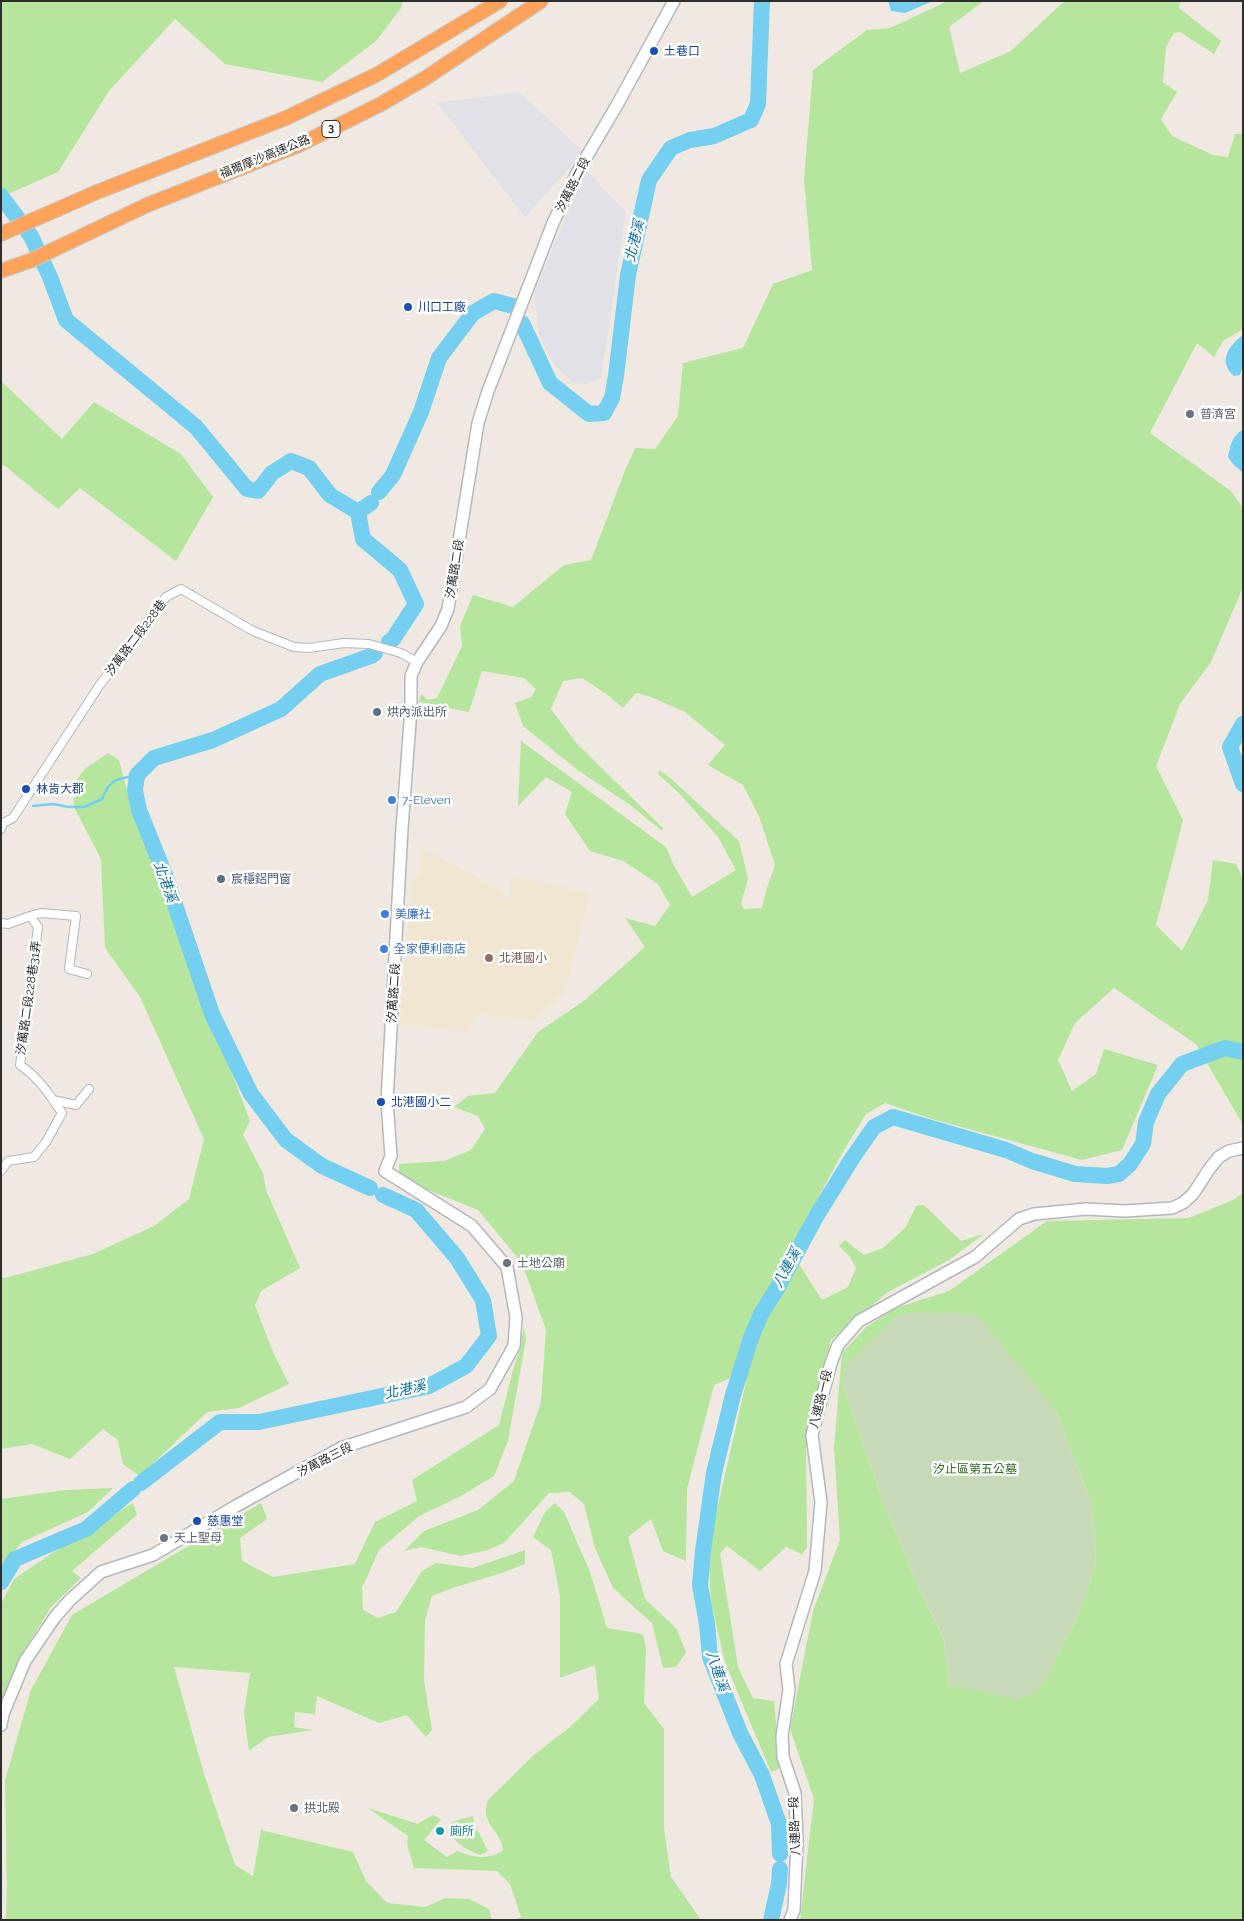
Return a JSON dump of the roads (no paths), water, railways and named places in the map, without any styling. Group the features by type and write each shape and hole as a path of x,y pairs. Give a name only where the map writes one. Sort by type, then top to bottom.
{"highway":[{"name":"3","path":"1,234 97,192 295,114 376,75 500,1"},
{"name":"福爾摩沙高速公路","path":"1,272 32,260 147,205 298,145 381,104 424,79 540,1"}],"street":[{"name":"汐萬路二段","path":"385,1171 391,1156 387,1101 402,828 411,709 410,676 441,626 448,609 478,423 524,294 553,222 577,172 617,105 674,1"},
{"name":"汐萬路二段228巷","path":"1,829 3,824 13,818 105,679 166,597 181,589 253,631 294,648 344,643 369,644 401,653 417,662"},
{"path":"1,923 8,924 41,913 76,916 69,969 88,974"},
{"name":"汐萬路二段228巷31弄","path":"1,1171 8,1161 34,1157 46,1142 62,1113 48,1092 28,1070 20,1065 38,927 30,916"},
{"path":"53,1100 76,1105 89,1088"},
{"name":"八連路一段","path":"790,1920 794,1910 797,1841 795,1793 783,1757 782,1736 789,1690 786,1664 815,1571 821,1502 812,1435 831,1363 838,1345 859,1320 975,1258 1019,1219 1034,1214 1086,1209 1124,1211 1172,1208 1183,1203 1193,1194 1219,1157 1243,1148"},
{"name":"汐萬路三段","path":"1,1725 3,1714 25,1661 55,1617 70,1600 101,1572 153,1555 236,1506 341,1448 466,1407 490,1389 514,1346 516,1317 506,1267 472,1226 385,1171"}],"water":[{"path":"888,1 933,1 905,13 891,11"},
{"path":"1243,335 1243,366 1240,375 1234,376 1226,365 1227,354 1233,344"},
{"path":"1242,430 1242,472 1228,457 1234,438"}],"waterway":[{"name":"北港溪","path":"522,323 550,383 589,414 604,413 612,398 628,275 649,180 671,148 690,140 714,136 751,120 758,104 762,1"},
{"path":"1,196 31,236 50,277 66,320 196,427 247,489 258,491 272,473 291,461 309,468 330,495 358,512"},
{"name":"北港溪","path":"379,492 393,475 421,412 439,358 473,313 494,301 513,306"},
{"name":"北港溪","path":"371,503 358,512 363,539 400,570 416,604 393,639 389,642"},
{"name":"北港溪","path":"370,1188 322,1166 286,1140 251,1094 212,1014 165,875 139,810 135,790 137,775 154,758 213,740 281,709 320,674 375,653"},
{"name":"八連溪","path":"1243,724 1230,747 1243,784"},
{"path":"33,806 53,804 84,807 102,799 108,787 115,781 137,775"},
{"name":"八連溪","path":"780,1854 779,1824 762,1775 740,1733 710,1657 707,1624 700,1585 714,1473 733,1395 751,1338 761,1314 778,1287 817,1215 874,1127 893,1117 1006,1150 1032,1161 1075,1174 1107,1176 1119,1174 1130,1164 1143,1144 1146,1122 1158,1094 1182,1064 1225,1048 1243,1052"},
{"name":"北港溪","path":"141,1483 220,1422 259,1422 429,1386 466,1366 489,1336 483,1300 457,1258 416,1210 383,1195"},
{"name":"北港溪","path":"1,1582 15,1559 86,1529 133,1489"},
{"name":"八連溪","path":"771,1920 779,1884 780,1869"}],"place":[{"name":"土巷口","path":"654,51"},
{"name":"川口工廠","path":"408,307"},
{"name":"普濟宮","path":"1190,414"},
{"name":"烘內派出所","path":"377,712"},
{"name":"林肯大郡","path":"26,789"},
{"name":"7-Eleven","path":"392,800"},
{"name":"宸穩鋁門窗","path":"221,879"},
{"name":"美廉社","path":"385,914"},
{"name":"全家便利商店","path":"384,949"},
{"name":"北港國小","path":"489,958"},
{"name":"北港國小二","path":"381,1102"},
{"name":"土地公廟","path":"507,1263"},
{"name":"慈惠堂","path":"197,1521"},
{"name":"天上聖母","path":"164,1538"},
{"name":"拱北殿","path":"294,1808"},
{"name":"廁所","path":"440,1831"}],"park label":[{"name":"汐止區第五公墓","path":"975,1469"}]}
